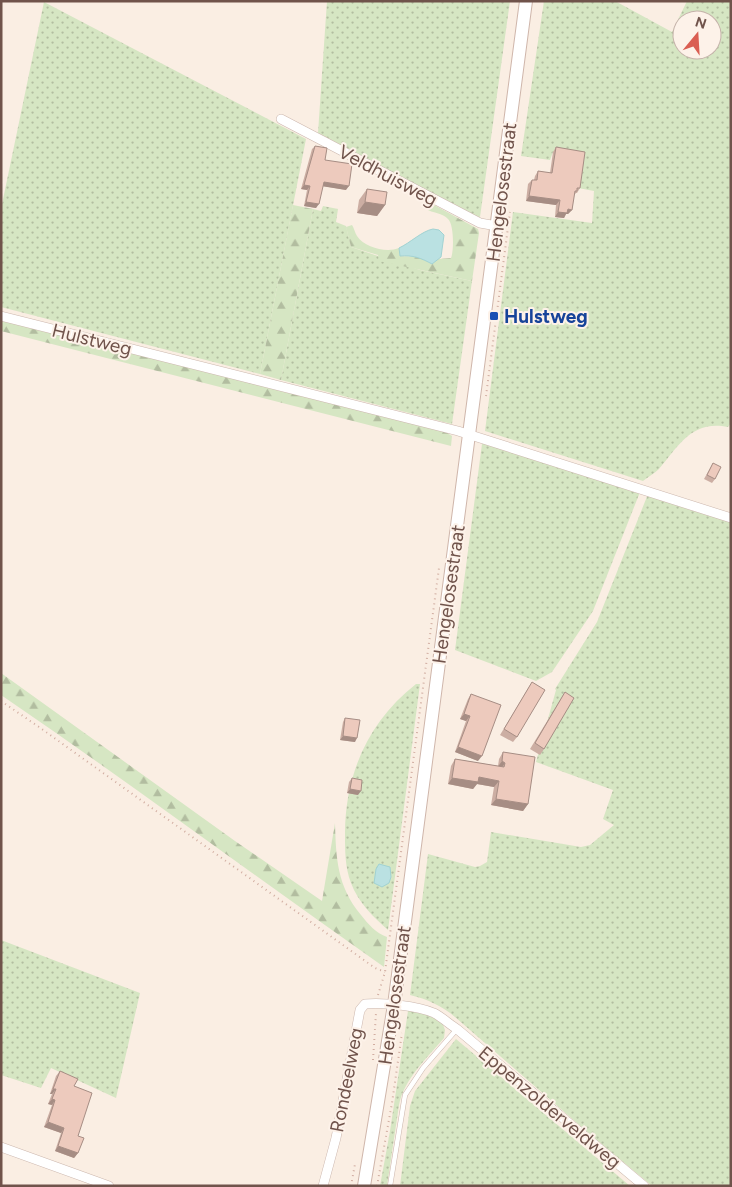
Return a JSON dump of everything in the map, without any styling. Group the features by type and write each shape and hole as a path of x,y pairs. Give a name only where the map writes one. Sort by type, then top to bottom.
{"main road":[{"name":"Hengelosestraat","path":"364,1186 394,1005 526,1"}],"street":[{"name":"Veldhuisweg","path":"280,119 480,223 497,226"},
{"name":"Hulstweg","path":"1,316 469,434 731,518"},
{"path":"376,1003 394,1005"},
{"name":"Rondeelweg","path":"323,1186 336,1138 360,1010 365,1004 376,1003"},
{"name":"Eppenzolderveldweg","path":"394,1005 437,1014 644,1186"},
{"path":"1,1146 109,1186"}],"lane":[{"path":"390,1186 405,1095 423,1068 456,1029"}],"path":[{"name":"Hengelosestraat","path":"373,1060 376,1003 385,972 439,569"},
{"path":"1,701 375,968 385,972"},
{"name":"Hengelosestraat","path":"377,1186 392,1104 402,1032"},
{"path":"351,1186 356,1162"}],"green space":[{"path":"327,1 510,1 480,217 318,133"},
{"path":"544,1 615,1 672,32 672,60 722,60 722,10 683,10 687,1 731,1 731,423 728,427 704,427 695,431 680,444 659,469 643,481 485,431 513,212 592,223 594,191 578,188 583,156 553,152 550,160 521,156"},
{"path":"44,2 306,139 260,374 1,307 1,209"},
{"path":"425,200 478,229 472,281 379,261 378,255 351,247 346,227 352,225 356,235 365,244 383,250 399,248 400,256 419,257 432,264 438,259 451,258 453,238 450,222 443,215 426,209"},
{"path":"293,205 313,209 281,380 260,374"},
{"path":"323,206 338,209 336,222 346,226 351,247 420,270 472,281 452,424 281,380 313,209 321,211"},
{"path":"1,319 446,432 452,436 451,446 1,331"},
{"path":"484,443 640,492 593,611 552,672 536,681 455,650 482,444"},
{"path":"648,494 731,521 731,1186 652,1186 445,1009 410,995 428,854 475,867 487,862 491,832 581,847 590,845 614,825 603,819 613,790 536,762 555,689 597,622"},
{"path":"1,673 322,901 335,823 337,860 342,882 347,893 366,922 376,931 387,937 384,967 1,695"},
{"path":"416,684 420,684 388,930 366,909 351,883 345,853 346,812 349,790 363,750 385,714"},
{"path":"1,940 140,993 116,1098 51,1068 41,1088 1,1075"},
{"path":"408,1011 422,1011 442,1022 445,1030 444,1038 417,1069 402,1095 387,1186 380,1186 390,1131"},
{"path":"456,1039 630,1186 400,1186 410,1106 415,1091"}],"water":[{"path":"433,229 439,230 444,235 441,257 432,264 417,257 400,256 399,248"},
{"path":"379,864 390,867 391,877 389,883 382,887 374,883 376,869"}],"building":[{"path":"315,146 327,148 325,160 352,164 349,186 324,182 319,204 306,202 310,186 304,185"},
{"path":"556,147 585,152 580,188 577,188 577,191 575,191 572,210 568,209 567,213 558,212 560,200 529,196 532,180 537,180 538,171 552,173"},
{"path":"367,189 387,192 385,205 365,202"},
{"path":"713,463 721,467 715,479 707,475"},
{"path":"532,682 545,690 517,737 504,729"},
{"path":"565,692 574,698 544,749 535,743"},
{"path":"471,694 501,705 482,756 458,747 470,716 464,714"},
{"path":"345,718 360,720 357,738 343,736"},
{"path":"503,752 535,757 528,804 496,799 499,781 479,777 478,782 452,778 455,759 504,767 505,763 502,761"},
{"path":"352,778 362,780 361,791 350,789"},
{"path":"60,1071 78,1079 74,1086 92,1093 78,1136 84,1138 78,1153 58,1146 64,1128 48,1122 55,1100 52,1099 56,1089 53,1089"}],"place":[{"name":"Hulstweg","path":"494,316"}]}
